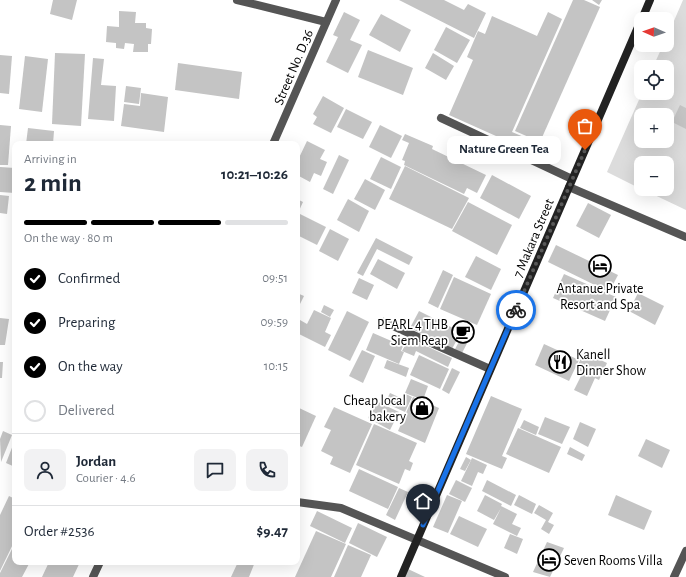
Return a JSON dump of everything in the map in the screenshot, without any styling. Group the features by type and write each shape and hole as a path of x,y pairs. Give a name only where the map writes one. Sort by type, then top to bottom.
{"main road":[{"name":"7 Makara Street","path":"645,12 650,0"},
{"name":"7 Makara Street","path":"401,577 634,36"}],"street":[{"path":"237,0 326,22"},
{"name":"Street No. D.36","path":"274,141 336,0"},
{"path":"441,118 570,183 686,237"},
{"path":"384,322 490,369"},
{"path":"300,502 341,508 505,577"},
{"path":"674,577 686,551"},
{"path":"94,577 99,565"}],"shaded area":[{"path":"683,0 686,0 686,210 657,196 674,196 674,156 634,156 634,186 607,172 634,111 634,148 674,148 674,108 635,108 639,100 674,100 674,60 656,60 660,52 674,52 674,21"}],"building":[{"path":"53,0 77,0 72,20 50,14"},
{"path":"399,0 444,0 464,10 468,4 486,13 474,38"},
{"path":"573,0 584,0 600,7 540,142 515,131"},
{"path":"592,0 602,0 599,5"},
{"path":"119,11 136,12 135,23 146,23 146,28 152,29 151,44 148,44 148,52 133,52 134,44 125,43 124,49 116,48 116,43 106,42 107,26 119,27"},
{"path":"344,12 360,20 350,40 362,45 348,73 326,62 338,37 333,35"},
{"path":"548,12 562,19 512,132 531,140 527,150 449,115 473,60 467,57 478,31 485,34 492,16 537,36"},
{"path":"381,14 411,30 400,52 369,35"},
{"path":"446,27 470,40 457,63 434,50"},
{"path":"368,50 413,68 403,95 358,77"},
{"path":"55,53 85,54 81,126 52,124"},
{"path":"433,53 454,66 446,80 425,68"},
{"path":"0,55 12,56 9,94 0,93"},
{"path":"25,56 48,59 42,112 19,109"},
{"path":"93,58 104,59 101,85 116,86 114,121 88,119"},
{"path":"178,63 242,72 239,99 175,90"},
{"path":"126,86 141,88 139,104 124,102"},
{"path":"141,93 168,97 164,132 121,126 124,104 140,106"},
{"path":"323,96 344,108 331,133 313,124 317,117 313,114"},
{"path":"680,105 686,108 686,129 674,123 674,118"},
{"path":"346,109 372,122 363,139 337,127"},
{"path":"0,125 11,126 8,165 0,165"},
{"path":"380,125 402,136 391,158 369,147"},
{"path":"28,128 54,131 53,141 26,141"},
{"path":"405,134 433,146 432,149 486,175 477,193 467,188 464,194 404,165 405,161 402,160 409,143 402,140"},
{"path":"307,141 325,150 320,159 327,162 321,176 314,173 310,182 300,177 300,156"},
{"path":"339,155 349,160 333,194 323,189"},
{"path":"381,157 401,167 391,189 370,179"},
{"path":"405,166 469,198 452,229 389,199"},
{"path":"0,167 12,168 12,193 0,192"},
{"path":"492,175 531,196 519,219 480,198"},
{"path":"365,179 385,190 375,210 354,199"},
{"path":"0,195 9,196 7,214 0,213"},
{"path":"348,199 369,211 359,232 337,220"},
{"path":"300,200 303,202 300,208"},
{"path":"468,202 512,225 497,255 452,231"},
{"path":"588,203 611,215 599,238 576,226"},
{"path":"300,214 326,227 317,245 300,236"},
{"path":"330,229 349,239 338,261 319,251"},
{"path":"376,238 413,257 409,265 377,249 363,276 357,273"},
{"path":"556,245 618,275 609,292 548,262"},
{"path":"476,256 501,269 491,290 465,277"},
{"path":"378,259 405,273 397,289 370,274"},
{"path":"443,270 453,275 438,308 428,303"},
{"path":"564,274 616,297 605,321 553,298"},
{"path":"454,277 491,294 477,325 440,309"},
{"path":"359,278 374,285 367,300 352,293"},
{"path":"638,293 664,306 655,325 629,311"},
{"path":"300,294 304,296 300,304"},
{"path":"324,305 334,310 330,317 321,312"},
{"path":"314,310 331,318 325,332 331,335 325,347 300,334 300,320 307,324"},
{"path":"347,311 369,322 350,361 328,350"},
{"path":"419,311 461,332 452,349 410,328"},
{"path":"0,318 9,319 5,345 0,345"},
{"path":"466,329 473,332 462,353 455,349"},
{"path":"373,333 403,346 401,351 404,352 399,364 366,350"},
{"path":"409,338 452,358 448,367 416,351 414,356 402,351"},
{"path":"544,344 579,360 569,381 535,365"},
{"path":"362,350 375,356 363,383 349,376"},
{"path":"584,352 607,363 599,380 595,378 587,396 574,390 583,372 576,369"},
{"path":"419,355 449,369 440,389 410,375"},
{"path":"387,360 409,368 406,377 384,368"},
{"path":"0,362 3,362 2,378 0,378"},
{"path":"452,368 460,372 449,394 442,390"},
{"path":"411,379 428,386 423,400 405,393"},
{"path":"390,393 403,399 406,394 412,397 405,412 385,403"},
{"path":"491,396 522,409 502,456 507,458 502,469 466,454"},
{"path":"413,397 439,408 425,443 398,431"},
{"path":"376,401 399,412 390,430 368,418"},
{"path":"334,407 372,424 350,473 330,464 333,457 321,451 331,430 324,427"},
{"path":"300,408 316,416 302,447 300,446"},
{"path":"545,417 570,427 562,444 538,434"},
{"path":"524,420 539,427 536,435 520,428"},
{"path":"580,422 596,429 588,447 573,439"},
{"path":"374,424 417,443 409,461 413,463 410,471 405,469 399,484 356,465"},
{"path":"518,428 561,447 549,473 506,454"},
{"path":"3,431 12,435 1,462 0,439"},
{"path":"646,439 670,450 662,468 638,456"},
{"path":"570,447 585,455 582,461 567,454"},
{"path":"12,448 12,466 6,463"},
{"path":"466,457 471,460 465,471 460,469"},
{"path":"472,458 487,465 483,474 478,472 472,486 461,481"},
{"path":"359,469 398,487 388,509 349,491"},
{"path":"456,480 472,488 465,502 449,494"},
{"path":"487,480 516,495 511,506 482,491"},
{"path":"399,488 408,492 395,520 386,515"},
{"path":"447,495 462,501 448,533 433,527"},
{"path":"485,495 502,504 501,506 517,514 512,524 521,528 517,536 493,524 501,508 494,520 477,511"},
{"path":"519,495 536,504 532,514 514,505"},
{"path":"616,495 652,511 644,530 608,515"},
{"path":"9,496 12,498 12,546 0,571 0,515"},
{"path":"539,505 553,513 548,522 554,525 549,534 541,529 546,520 534,513"},
{"path":"317,511 352,528 345,543 310,526"},
{"path":"459,516 487,529 478,547 450,534"},
{"path":"358,523 387,537 377,557 349,543"},
{"path":"316,531 346,544 331,577 295,577"},
{"path":"510,534 523,539 517,554 504,548"},
{"name":"Seven Rooms Villa","path":"547,542 564,548 550,577 533,572"},
{"path":"348,545 371,555 361,577 334,577"},
{"path":"12,549 12,565 28,565 22,577 0,577 0,573"},
{"path":"48,565 79,565 73,577 42,577"},
{"path":"237,565 254,565 249,577 231,577"},
{"path":"408,569 425,577 405,577"}],"way so far":[{"path":"516,310 585,150"}],"place":[{"name":"Nature Green Tea","path":"585,150"},
{"name":"Antanue Private Resort and Spa","path":"600,266"},
{"name":"PEARL 4 THB Siem Reap","path":"463,332"},
{"name":"Kanell Dinner Show","path":"560,362"},
{"name":"Cheap local bakery","path":"422,408"},
{"name":"Seven Rooms Villa","path":"549,560"}],"route":[{"path":"423,525 516,310"}]}
